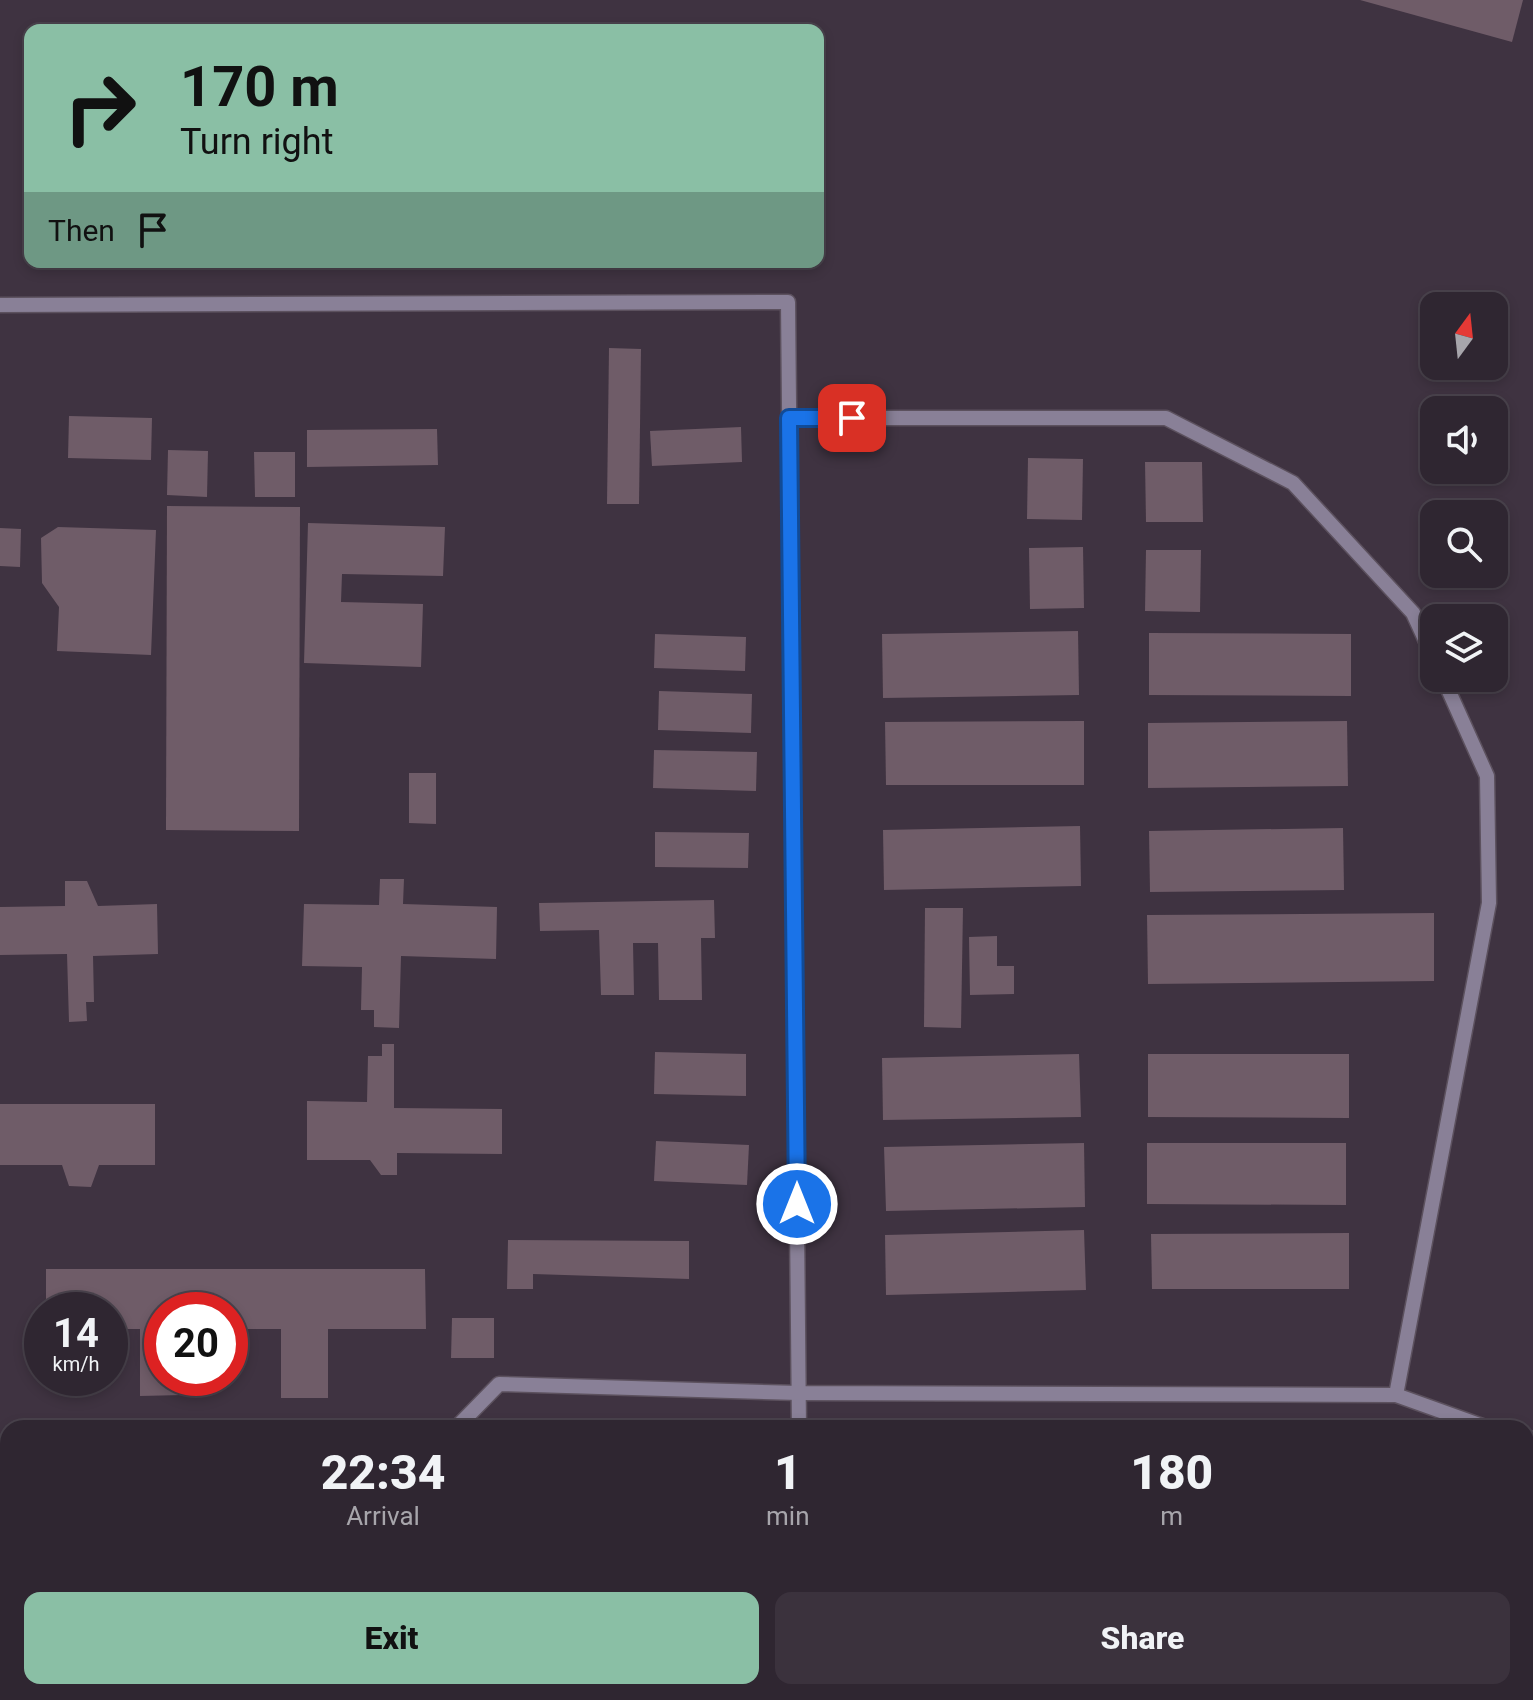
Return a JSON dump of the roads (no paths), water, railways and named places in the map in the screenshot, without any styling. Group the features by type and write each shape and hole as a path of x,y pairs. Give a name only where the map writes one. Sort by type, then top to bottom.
{"lane":[{"path":"0,305 788,302 799,1420"},
{"path":"789,418 1166,418 1293,483 1413,613 1420,628"},
{"path":"1396,1395 1489,903 1487,776 1449,692"},
{"path":"464,1420 499,1384 799,1393 1396,1395 1466,1420"}]}
